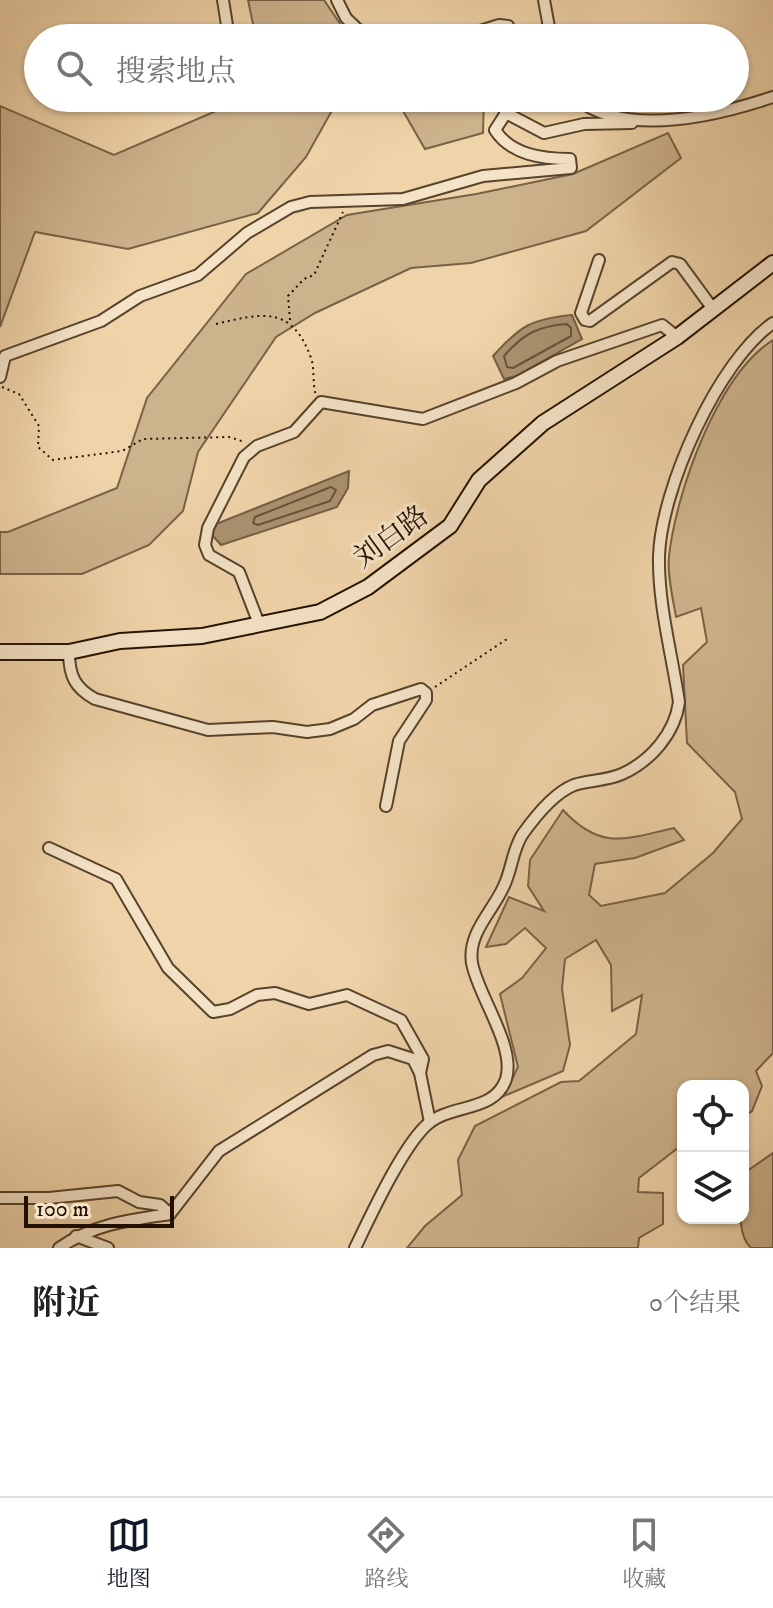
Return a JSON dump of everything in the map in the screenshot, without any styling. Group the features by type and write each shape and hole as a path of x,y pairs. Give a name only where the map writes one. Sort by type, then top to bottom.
{"street":[{"path":"223,0 227,24"},
{"path":"337,0 352,24"},
{"path":"544,0 548,24"},
{"path":"749,104 773,97"},
{"path":"604,112 638,122"},
{"path":"0,377 5,356 101,321 140,296 198,275 269,218 310,202 403,199 483,176 571,168 570,159 547,159 513,149 495,130 506,113 544,133 584,124 701,117 719,112"},
{"path":"599,260 581,313 585,320 590,321 672,262 680,264 713,309"},
{"name":"刘白路","path":"0,652 69,652 120,641 202,636 320,612 368,587 450,526 479,480 543,423 677,337 773,263"},
{"path":"355,1248 415,1140 430,1122 486,1101 499,1091 506,1078 507,1060 472,964 472,946 507,881 521,838 544,808 573,786 623,774 642,762 677,722 679,702 659,554 671,496 682,458 725,377 747,345 773,323"},
{"path":"259,624 239,572 209,555 205,545 208,528 244,457 257,446 294,432 321,402 423,419 516,383 557,361 662,325 677,337"},
{"path":"69,652 71,675 78,690 95,699 208,730 242,726 307,732 330,729 354,719 372,705 421,689 426,693 426,700 399,741 386,806"},
{"path":"49,848 116,879 168,968 213,1012 230,1009 257,995 275,993 309,1004 347,995 401,1020 423,1059 420,1073"},
{"path":"59,1248 76,1236 115,1221 170,1214 219,1151 373,1055 388,1051 404,1053 413,1059 420,1073 430,1122"},
{"path":"0,1198 49,1198 118,1191 139,1202 160,1205 170,1214"},
{"path":"76,1236 108,1248"}],"path":[{"path":"289,321 293,318 287,306 288,296 304,279 314,275 336,233 346,201"},
{"path":"216,324 277,314 289,321 311,359 314,392 321,402"},
{"path":"0,387 19,394 39,426 38,447 53,460 122,451 143,439 229,437 257,446"},
{"path":"426,693 507,639"}],"shaded area":[{"path":"248,0 324,0 340,24 253,24"},
{"path":"0,106 114,155 214,112 331,112 306,157 258,213 128,249 35,232 0,327"},
{"path":"404,112 484,112 483,133 425,149"},
{"path":"668,133 681,158 586,231 471,263 411,268 315,313 276,337 198,452 183,511 149,545 82,574 0,574 0,532 8,532 117,488 147,398 246,274 347,215 573,174"},
{"path":"773,340 773,1053 756,1071 762,1086 749,1113 749,1080 677,1080 677,1149 639,1178 638,1192 663,1193 663,1224 639,1238 638,1248 407,1248 425,1226 462,1195 458,1160 475,1126 561,1082 579,1081 636,1034 642,995 612,1011 611,965 596,940 565,959 562,989 570,1045 563,1071 504,1096 518,1067 500,994 522,978 546,948 525,928 506,944 486,947 509,897 544,911 528,886 530,860 563,810 589,832 602,837 627,838 674,828 684,840 635,858 595,864 589,895 601,906 665,893 713,853 742,819 735,792 687,743 683,665 707,642 701,608 676,617 669,556 680,501 703,438 717,407 753,357"},
{"path":"773,1153 773,1248 751,1248 743,1233 741,1224 749,1224 749,1170"}],"water":[{"path":"572,315 582,339 516,376 504,379 493,356 511,338 536,322"},
{"path":"349,471 348,488 337,507 221,545 212,535 216,524"}]}
